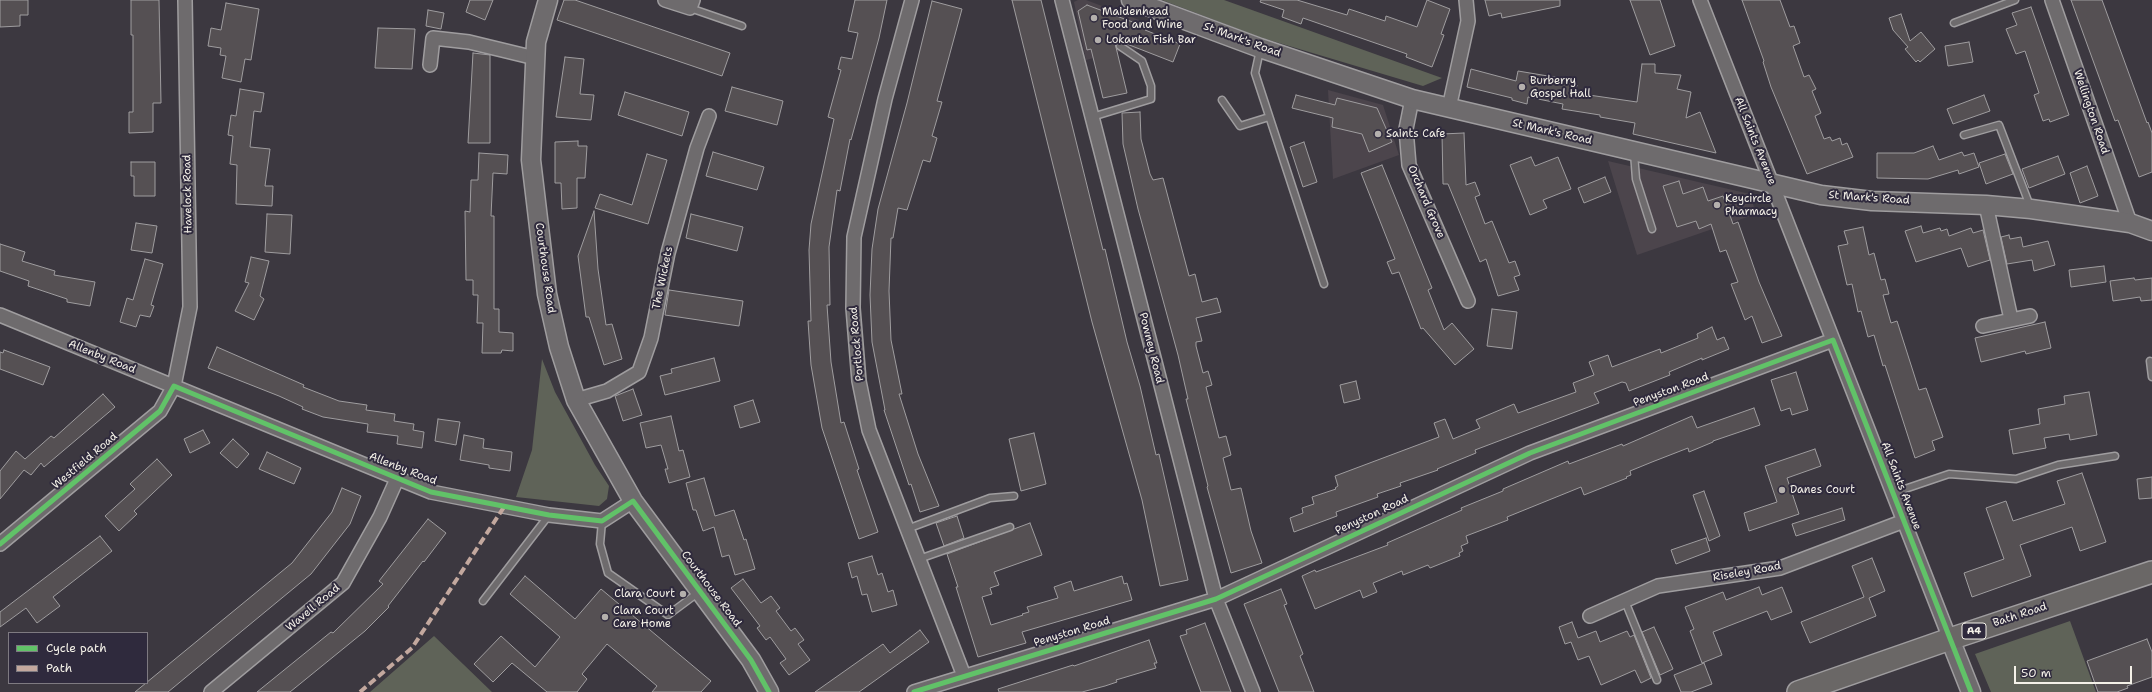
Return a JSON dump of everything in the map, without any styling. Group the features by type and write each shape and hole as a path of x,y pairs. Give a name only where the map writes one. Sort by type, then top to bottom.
{"main road":[{"name":"Bath Road","path":"1798,692 1950,639 2152,572"}],"street":[{"name":"Havelock Road","path":"174,386 190,308 185,0"},
{"name":"Courthouse Road","path":"548,0 536,42 532,160 547,294 559,347 576,400 634,501 751,660 768,692"},
{"path":"665,0 692,4"},
{"name":"Portlock Road","path":"912,0 883,106 854,237 853,308 859,382 869,430 964,676"},
{"name":"Powney Road","path":"1062,0 1216,598 1253,692"},
{"name":"St Mark's Road","path":"1131,0 1260,48 1412,99 1821,195 1872,201 1986,205 2031,209 2130,223 2152,231"},
{"path":"1449,108 1468,21 1466,0"},
{"name":"All Saints Avenue","path":"1700,0 1950,639"},
{"name":"Wellington Road","path":"2052,0 2130,223"},
{"path":"430,65 433,38 469,42 535,58"},
{"name":"Orchard Grove","path":"1412,99 1406,129 1409,165 1468,302"},
{"name":"The Wickets","path":"576,400 607,391 639,372 651,338 668,253 697,148 709,116"},
{"path":"1986,205 2012,319"},
{"name":"Allenby Road","path":"0,315 431,492 550,515 602,521"},
{"path":"1983,326 2030,316"},
{"name":"Penyston Road","path":"914,692 1216,598 1530,453 1833,340"},
{"name":"Westfield Road","path":"0,544 160,411 174,386"},
{"name":"Wavell Road","path":"211,692 343,583 380,517 397,479"},
{"path":"602,521 634,501"},
{"name":"Riseley Road","path":"1590,616 1658,586 1780,568 1904,521"},
{"path":"1950,639 1971,692"}],"lane":[{"path":"1954,23 2015,0"},
{"path":"692,4 742,26"},
{"path":"1092,117 1151,99 1151,86 1142,61 1120,46"},
{"path":"1260,48 1255,73 1324,284"},
{"path":"1222,100 1240,126 1269,117"},
{"path":"1964,135 1999,125 2031,209"},
{"path":"1634,152 1636,179 1652,229"},
{"path":"2150,361 2152,377"},
{"path":"1893,493 1949,474 2016,479 2058,465 2115,456"},
{"path":"907,529 990,498 1014,496"},
{"path":"483,601 550,515"},
{"path":"602,521 600,544 608,573 668,615 700,591"},
{"path":"919,559 1010,527"},
{"path":"1625,601 1657,680"}],"shaded area":[{"path":"1078,0 1086,0 1150,24 1141,49 1117,52 1086,60 1074,2"},
{"path":"1162,0 1224,0 1442,78 1423,86 1259,37"},
{"path":"1328,90 1383,105 1399,155 1333,179"},
{"path":"1608,161 1750,194 1756,214 1637,255"},
{"path":"542,359 555,392 595,465 609,486 607,499 599,506 516,497 532,450"},
{"path":"2070,621 2096,692 1991,692 1975,654"},
{"path":"434,636 492,692 370,692"}],"building":[{"path":"0,0 28,0 28,15 20,15 20,26 0,27"},
{"path":"131,0 159,0 161,103 153,103 153,132 129,133 129,112 133,112 133,35 131,35"},
{"path":"470,0 493,0 485,20 466,12"},
{"path":"564,0 575,0 730,53 722,76 557,20"},
{"path":"855,0 887,0 879,38 851,140 850,139 840,191 837,190 829,247 830,305 827,305 831,362 841,423 844,422 859,469 857,470 878,532 859,539 822,428 811,365 808,321 811,321 809,250 811,224 834,119 828,117 841,70 838,69 841,57 852,59 858,33 848,31"},
{"path":"1012,0 1041,0 1103,250 1105,249 1127,342 1140,386 1156,455 1159,454 1188,580 1160,586 1142,500 1092,322"},
{"path":"1261,0 1297,0 1347,15 1349,9 1385,21 1386,16 1417,27 1427,0 1450,9 1441,34 1444,35 1432,67 1406,57 1407,54 1303,18 1301,24 1282,17 1284,10 1260,2"},
{"path":"1485,0 1560,0 1560,6 1502,18 1501,13 1489,16"},
{"path":"1630,0 1660,0 1675,46 1650,55"},
{"path":"1742,0 1780,0 1790,27 1794,26 1800,43 1793,46 1804,77 1809,75 1816,89 1812,91 1821,113 1815,116 1824,139 1830,137 1832,141 1840,138 1842,145 1847,143 1853,157 1807,174 1771,87 1763,62 1764,61"},
{"path":"2071,0 2102,0 2152,133 2152,172 2139,177 2118,120 2115,121"},
{"path":"932,1 962,9 937,101 942,102 932,136 937,138 930,162 923,160 907,210 898,208 893,238 891,238 889,291 891,340 902,394 899,394 918,454 939,506 920,512 911,484 909,485 884,410 872,342 870,295 872,249 878,209 907,103"},
{"path":"226,3 259,9 251,60 245,59 241,82 222,78 226,56 220,55 221,48 208,46 211,28 221,30"},
{"path":"1087,5 1146,27 1145,30 1180,44 1173,62 1114,39 1127,93 1103,98 1091,49 1087,50 1078,11"},
{"path":"2031,7 2069,115 2050,122 2049,119 2043,121 2034,95 2039,93 2025,51 2016,54 2006,29 2017,25 2012,13"},
{"path":"428,10 444,13 441,29 426,26"},
{"path":"1901,14 1910,41 1921,32 1935,49 1920,62 1918,60 1916,62 1905,49 1908,47 1893,30 1889,18"},
{"path":"378,28 415,29 412,69 375,68"},
{"path":"1969,42 1973,62 1948,66 1945,46"},
{"path":"473,53 490,55 490,143 468,143"},
{"path":"565,57 584,59 580,94 594,95 591,120 556,117"},
{"path":"1642,64 1655,64 1655,73 1681,75 1677,89 1691,92 1686,118 1700,112 1716,153 1633,134 1635,123 1600,117 1600,115 1562,109 1563,104 1528,97 1527,104 1512,100 1512,98 1467,87 1471,69 1516,81 1518,71 1560,78 1560,81 1577,85 1575,93 1637,102"},
{"path":"732,87 783,101 777,125 725,111"},
{"path":"240,89 264,93 261,112 254,111 250,147 270,149 265,186 273,186 272,206 236,204 237,165 230,164 233,136 228,135 231,115 236,116"},
{"path":"625,92 689,112 682,136 618,115"},
{"path":"1296,95 1335,105 1337,98 1377,108 1392,142 1369,152 1362,134 1332,127 1333,118 1292,108"},
{"path":"1984,95 1990,111 1953,124 1947,109"},
{"path":"1140,112 1141,139 1150,174 1153,180 1163,178 1189,276 1195,274 1202,302 1217,298 1221,312 1196,318 1202,341 1196,342 1196,346 1203,373 1208,371 1212,385 1206,387 1219,438 1226,436 1231,455 1223,458 1231,490 1241,488 1251,531 1262,563 1231,573 1207,487 1208,486 1186,399 1188,399 1178,355 1138,209 1123,144 1122,113"},
{"path":"1464,133 1466,185 1475,182 1480,195 1475,197 1485,224 1492,221 1509,263 1515,261 1520,275 1514,277 1519,290 1498,296 1486,259 1480,262 1448,184 1443,184 1442,134"},
{"path":"578,141 578,146 587,146 585,178 577,178 577,208 562,209 561,183 555,183 555,142"},
{"path":"1304,142 1317,182 1303,187 1290,147"},
{"path":"1933,146 1939,160 1962,152 1964,156 1974,153 1979,167 1959,174 1958,170 1928,179 1877,178 1877,153 1914,153"},
{"path":"713,152 764,167 757,190 706,176"},
{"path":"479,153 508,155 507,174 493,173 491,216 494,216 494,309 499,309 499,332 513,333 513,351 502,350 501,353 482,353 483,323 477,323 478,295 473,295 473,280 466,280 465,211 470,212 471,180 478,180"},
{"path":"647,154 667,160 648,224 595,208 600,194 632,205"},
{"path":"2005,154 2013,174 1986,184 1979,163"},
{"path":"2058,156 2065,174 2029,188 2022,169"},
{"path":"1531,157 1535,166 1558,157 1571,189 1543,200 1547,208 1530,215 1510,165"},
{"path":"131,162 155,162 155,196 134,196 134,176 131,176"},
{"path":"1382,165 1432,288 1428,290 1444,330 1452,323 1474,349 1455,365 1423,328 1421,329 1399,272 1392,274 1387,262 1395,259 1361,173"},
{"path":"2087,166 2098,196 2080,203 2070,173"},
{"path":"1605,177 1611,192 1584,203 1578,188"},
{"path":"1679,181 1683,194 1703,187 1708,201 1723,196 1733,224 1738,222 1759,282 1782,336 1762,343 1752,316 1745,320 1731,284 1738,282 1726,250 1720,252 1711,224 1699,229 1696,221 1677,227 1663,186"},
{"path":"594,211 598,269 606,325 612,324 622,359 604,365 589,317 586,317 578,256"},
{"path":"267,214 292,215 290,254 265,252"},
{"path":"691,214 743,227 737,251 686,238"},
{"path":"136,223 157,226 152,253 131,250"},
{"path":"1921,226 1923,233 1940,228 1941,231 1947,229 1949,236 1971,228 1973,233 1983,230 1990,260 1968,267 1961,248 1916,262 1905,231"},
{"path":"1863,227 1869,255 1874,253 1881,280 1885,279 1889,294 1883,295 1891,323 1897,321 1919,390 1926,388 1943,437 1932,441 1935,450 1915,458 1885,365 1883,366 1874,335 1868,337 1861,311 1858,312 1852,284 1847,285 1838,246 1848,244 1844,231"},
{"path":"2009,235 2010,239 2021,237 2023,247 2048,241 2055,265 2034,271 2032,260 2007,264 2001,237"},
{"path":"0,244 25,252 22,261 55,271 54,275 95,282 90,306 67,302 67,299 28,286 29,281 0,271"},
{"path":"251,257 269,261 260,296 264,299 254,320 235,311 249,283 245,282"},
{"path":"145,259 163,264 151,305 154,306 150,317 140,315 136,327 120,322 127,298 133,300"},
{"path":"2104,266 2106,282 2071,287 2069,270"},
{"path":"2134,278 2135,280 2152,278 2152,300 2141,301 2140,297 2113,301 2110,281"},
{"path":"669,290 743,301 739,326 665,315"},
{"path":"1492,309 1517,312 1512,349 1487,346"},
{"path":"2045,322 2051,348 2026,354 2025,351 1981,362 1975,338"},
{"path":"1712,327 1717,340 1724,337 1729,349 1702,360 1702,358 1669,372 1670,375 1629,391 1626,383 1622,382 1594,393 1599,403 1475,450 1476,453 1437,469 1438,470 1400,483 1401,486 1377,494 1378,497 1336,512 1337,516 1294,532 1290,518 1303,513 1302,508 1314,504 1312,497 1336,489 1335,488 1338,486 1335,476 1439,437 1434,423 1445,419 1453,439 1480,428 1476,420 1514,404 1518,413 1576,392 1573,383 1594,375 1589,362 1608,355 1612,367 1660,349 1661,353 1698,338 1697,334"},
{"path":"217,347 304,385 303,387 339,401 367,405 366,410 395,414 394,421 414,424 413,430 424,432 422,448 397,444 398,436 367,432 368,424 323,417 302,409 303,407 279,396 208,368"},
{"path":"4,350 50,367 43,385 0,369 0,352 3,353"},
{"path":"714,358 720,381 665,395 660,376 672,373 671,369"},
{"path":"1796,372 1808,410 1792,415 1790,408 1781,411 1771,380"},
{"path":"1356,381 1360,399 1344,403 1340,385"},
{"path":"633,389 642,415 623,421 615,396"},
{"path":"2089,392 2097,435 2070,440 2069,434 2044,438 2046,448 2013,454 2009,430 2040,424 2038,409 2065,404 2064,396"},
{"path":"103,394 115,407 44,467 41,463 31,475 24,470 0,499 0,471 16,451 25,459 51,436 54,438"},
{"path":"753,400 760,422 740,428 734,406"},
{"path":"1754,408 1760,425 1713,441 1689,452 1688,448 1652,462 1630,471 1631,475 1626,477 1627,478 1584,495 1581,487 1507,517 1508,520 1466,536 1468,543 1461,546 1463,551 1459,553 1460,556 1430,568 1428,565 1403,575 1402,571 1373,583 1377,592 1363,598 1360,590 1315,609 1302,576 1315,570 1316,572 1388,545 1387,543 1462,510 1461,508 1503,491 1503,489 1568,461 1569,464 1622,444 1623,446 1692,416 1697,428"},
{"path":"671,416 679,451 683,450 690,477 669,483 665,469 668,469 661,445 646,448 640,423"},
{"path":"438,419 460,422 456,445 435,441"},
{"path":"203,430 210,443 190,453 184,439"},
{"path":"1034,433 1046,484 1021,491 1009,439"},
{"path":"464,435 484,439 483,448 512,452 510,471 489,468 489,465 460,460"},
{"path":"233,439 249,454 237,468 220,453"},
{"name":"Danes Court","path":"1815,449 1821,466 1787,478 1799,514 1749,531 1744,513 1777,502 1765,466"},
{"path":"267,452 301,468 294,484 259,469"},
{"path":"157,459 172,475 134,511 137,514 119,531 105,516 135,489 130,484"},
{"path":"2082,473 2106,542 2080,551 2072,527 2020,545 2031,576 1972,597 1964,573 2004,559 1986,508 2006,501 2013,521 2065,504 2057,481"},
{"path":"2152,477 2152,498 2139,499 2137,479"},
{"path":"704,478 715,516 734,510 744,540 746,539 755,569 735,575 729,555 722,557 714,527 703,531 696,510 693,510 686,483"},
{"path":"342,488 361,496 350,524 311,574 168,692 135,692 145,684 148,684 148,681 292,563 332,512"},
{"path":"1704,491 1720,536 1709,541 1693,495"},
{"path":"1842,508 1845,520 1796,536 1792,524"},
{"path":"957,516 964,538 944,546 936,523"},
{"path":"428,519 446,533 388,606 389,607 365,631 290,692 257,692 331,632 333,633 383,584 379,581"},
{"path":"1030,523 1042,555 994,572 999,585 990,588 992,594 982,597 991,625 1029,612 1027,607 1058,598 1054,587 1071,581 1074,591 1122,576 1124,584 1127,583 1132,600 1022,632 1026,643 978,657 947,554"},
{"path":"100,536 112,551 53,597 60,606 37,623 26,608 0,627 0,612"},
{"path":"1706,538 1710,551 1676,564 1671,550"},
{"path":"872,556 878,575 882,573 888,592 893,590 897,605 872,612 867,594 862,595 857,576 852,578 848,563"},
{"path":"1872,558 1885,591 1869,598 1876,616 1810,643 1801,622 1864,597 1852,566"},
{"name":"Clara Court Care Home","path":"525,576 575,619 601,589 711,681 701,692 652,692 657,686 607,644 582,674 587,679 577,692 547,692 512,663 493,682 474,664 501,636 535,667 560,637 510,594"},
{"path":"743,579 761,603 771,596 780,608 776,611 791,631 795,628 804,640 798,644 810,660 789,675 780,663 786,659 770,637 766,640 757,628 760,626 731,588"},
{"path":"1759,587 1762,595 1782,587 1792,612 1771,620 1767,611 1713,632 1722,655 1702,663 1690,631 1694,629 1685,607 1723,592 1726,600"},
{"path":"1281,589 1287,604 1284,605 1303,654 1300,656 1314,692 1279,692 1244,604"},
{"path":"1572,622 1578,638 1596,631 1600,642 1627,631 1630,637 1634,635 1651,678 1641,683 1635,670 1601,685 1589,656 1578,660 1571,642 1565,644 1559,627"},
{"path":"1205,623 1231,692 1201,692 1190,663 1180,636 1187,634 1186,630"},
{"path":"1654,627 1673,669 1660,675 1642,632"},
{"path":"920,630 929,642 859,692 815,692 883,644 890,653"},
{"path":"2147,639 2152,652 2152,677 2127,686 2128,688 2117,692 2098,692 2087,661"},
{"path":"1149,640 1157,663 1154,663 1156,668 1116,680 1117,682 1082,692 999,692 998,689 1073,665 1074,666"},
{"path":"1704,663 1712,684 1691,692 1681,692 1674,675"}],"marked path":[{"path":"360,692 412,648 504,507"}],"cycle path":[{"path":"914,692 1216,599 1530,453 1833,340 1971,692"},
{"path":"0,544 160,411 174,386 431,492 549,515 602,521 633,501 751,660 769,692"}],"place":[{"name":"Maidenhead Food and Wine","path":"1094,18"},
{"name":"Lokanta Fish Bar","path":"1098,40"},
{"name":"Burberry Gospel Hall","path":"1522,87"},
{"name":"Saints Cafe","path":"1378,134"},
{"name":"Keycircle Pharmacy","path":"1717,205"},
{"name":"Danes Court","path":"1782,490"},
{"name":"Clara Court","path":"683,594"},
{"name":"Clara Court Care Home","path":"605,617"}]}
